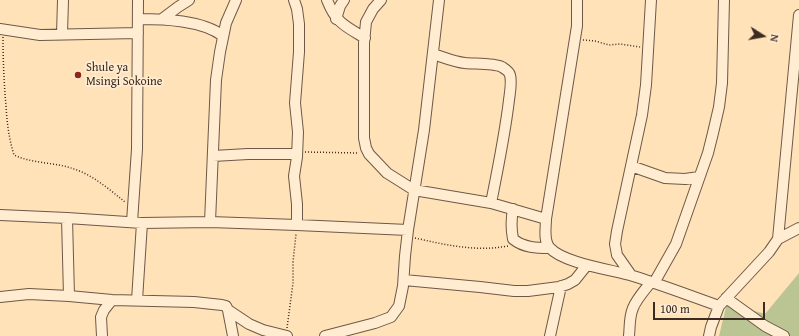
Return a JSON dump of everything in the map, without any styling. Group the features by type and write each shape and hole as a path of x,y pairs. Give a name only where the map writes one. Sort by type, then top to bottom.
{"street":[{"path":"62,34 63,0"},
{"path":"137,300 137,222 133,208 137,149 138,0"},
{"path":"162,19 189,0"},
{"path":"210,222 216,80 226,24 236,0"},
{"path":"294,0 299,24 299,52 295,103 298,132 294,176 297,204 297,225"},
{"path":"327,0 336,19 365,38"},
{"path":"336,19 340,6 344,0"},
{"path":"381,0 373,9 366,22 364,138 369,154 387,173 414,190 490,203 546,219"},
{"path":"325,336 375,323 391,316 399,306 404,280 405,256 414,190 424,130 439,0"},
{"path":"577,0 577,26 546,219 546,242 550,248 560,256 587,265 723,302 784,336"},
{"path":"631,276 617,254 615,244 616,231 642,115 646,85 651,0"},
{"path":"629,336 630,319 633,309 637,301 653,282 676,244 708,153 722,83 724,0"},
{"path":"778,239 799,15"},
{"path":"138,19 162,19 202,25 223,36"},
{"path":"2,30 40,35 138,33"},
{"path":"433,54 463,63 500,66 509,72 510,85 504,138 490,203"},
{"path":"213,156 297,150"},
{"path":"631,166 644,172 669,179 700,177"},
{"path":"513,209 511,218 513,239 519,244 538,248 550,248"},
{"path":"0,215 137,222 210,222 297,225 408,233"},
{"path":"67,218 69,296"},
{"path":"709,336 711,327 723,302 769,252 778,239 799,228"},
{"path":"404,280 514,291 528,290 568,284 575,280 587,265"},
{"path":"550,336 561,286"},
{"path":"0,297 29,294 112,300 194,302 222,305 226,306 228,310 249,324 263,330 286,336"},
{"path":"86,298 94,304 101,317 102,336"},
{"path":"101,317 104,310 112,300"},
{"path":"228,310 233,336"}],"path":[{"path":"2,30 3,79 7,120 14,155 20,158 64,166 80,171 97,180 133,208"},
{"path":"575,39 648,48"},
{"path":"297,150 306,153 345,152 369,154"},
{"path":"286,336 292,290 297,225"},
{"path":"408,233 444,245 476,249 496,248 519,244"}],"green space":[{"path":"799,273 799,336 719,336 727,303 765,314"}],"place":[{"name":"Shule ya Msingi Sokoine","path":"78,75"}]}
